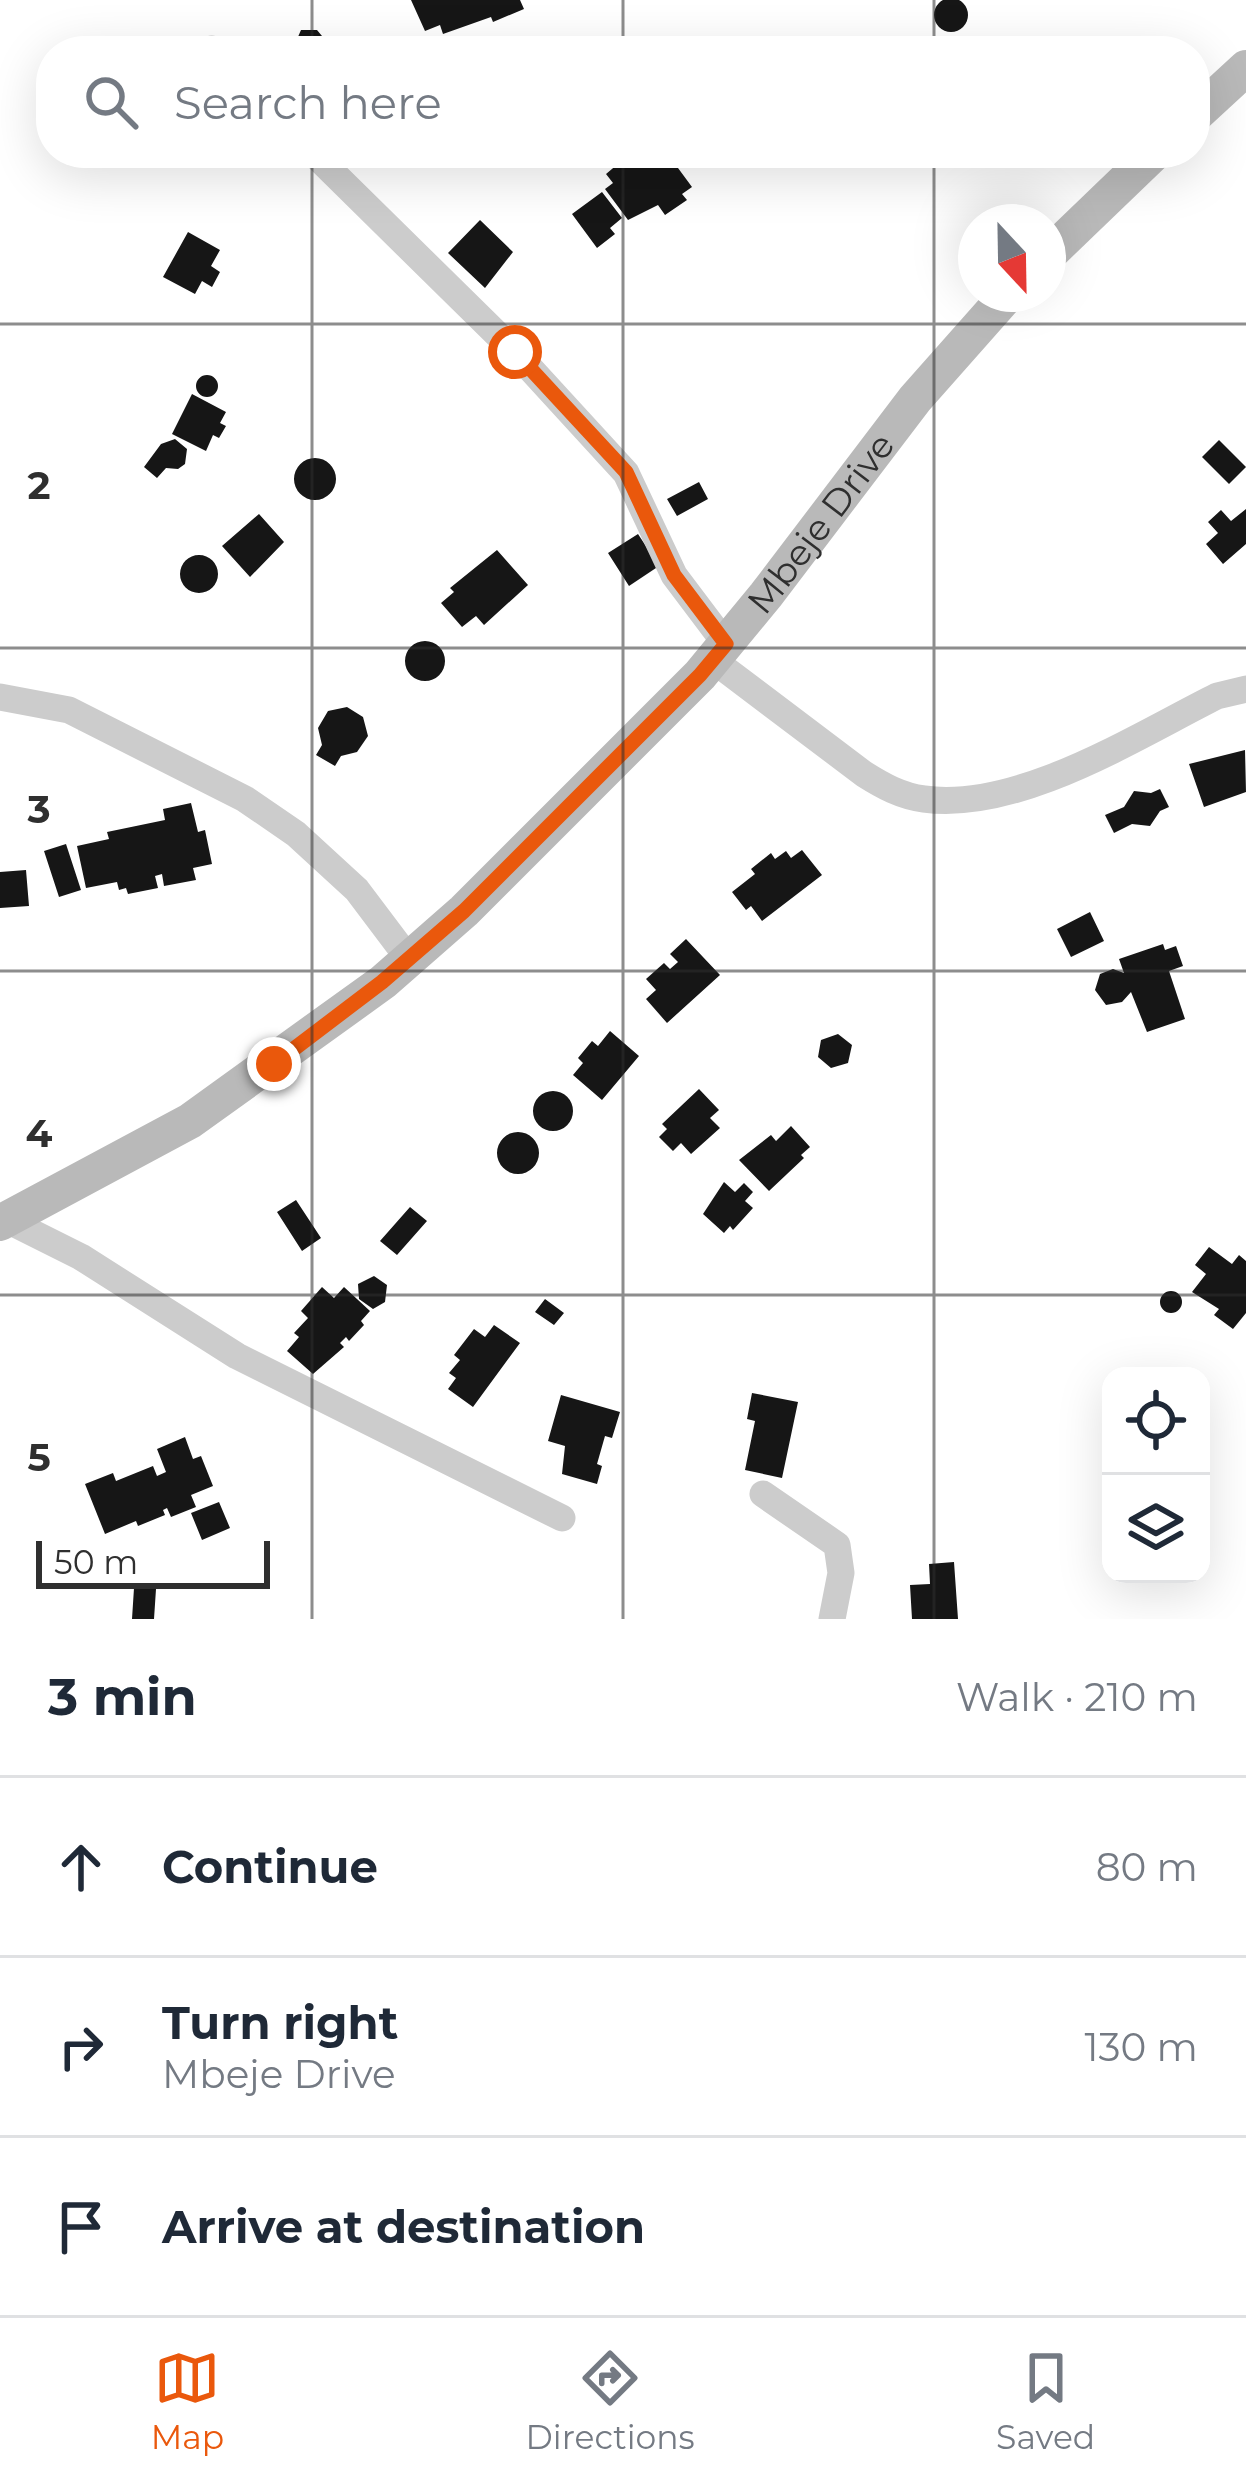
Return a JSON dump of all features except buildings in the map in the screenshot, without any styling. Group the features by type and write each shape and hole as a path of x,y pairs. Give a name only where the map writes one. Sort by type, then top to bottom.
{"street":[{"path":"1210,101 1246,68"},
{"path":"328,168 515,352 626,472 674,575 719,652 889,789 929,800 1021,789 1217,696 1246,689"},
{"path":"1066,238 1138,168"},
{"name":"Mbeje Drive","path":"3,1221 190,1120 274,1064 479,896 719,652 915,399 991,312"},
{"path":"0,697 68,710 245,799 296,834 357,890 409,958"},
{"path":"3,1221 81,1257 236,1356 562,1517"},
{"path":"763,1495 838,1545 841,1573 832,1619"}],"route":[{"path":"274,1064 382,982 464,911 726,644 674,575 626,472 515,352"}]}
